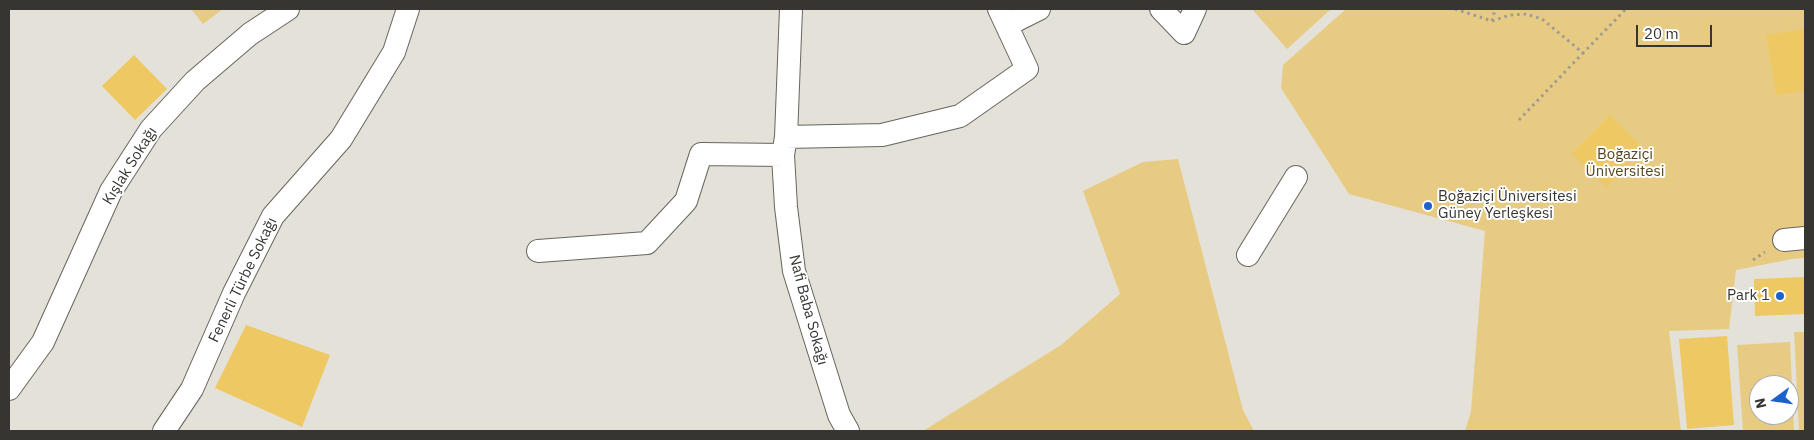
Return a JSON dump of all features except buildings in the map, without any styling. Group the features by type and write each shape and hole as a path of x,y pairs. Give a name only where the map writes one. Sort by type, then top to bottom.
{"street":[{"name":"Kışlak Sokağı","path":"9,389 43,342 111,191 151,129 195,81 250,34 288,9"},
{"name":"Fenerli Türbe Sokağı","path":"164,431 192,388 234,293 273,216 341,139 394,52 408,9"},
{"name":"Nafi Baba Sokağı","path":"791,9 785,146 786,207 794,271 838,415 848,431"},
{"path":"538,251 648,243 686,201 701,154 882,135 960,116 1027,69 1003,17 1039,9"},
{"path":"1161,9 1184,34 1195,9"},
{"path":"1248,255 1296,177"}],"path":[{"path":"1455,9 1492,21 1510,15 1526,14 1542,19 1583,53"},
{"path":"1492,21 1494,9"},
{"path":"1519,120 1626,9"}],"green space":[{"path":"191,9 223,9 203,24"},
{"path":"1252,9 1331,9 1287,49"},
{"name":"Boğaziçi Üniversitesi","path":"1346,9 1805,9 1805,258 1736,270 1729,329 1669,331 1681,431 1465,431 1471,411 1485,231 1349,194 1281,88 1283,65"},
{"path":"1178,159 1243,410 1254,431 923,431 1061,345 1120,294 1083,191 1143,162"},
{"path":"1794,332 1805,332 1805,431 1799,431 1799,375 1796,375"},
{"path":"1790,342 1791,375 1749,375 1749,425 1794,425 1794,431 1743,431 1737,345"}],"place":[{"name":"Boğaziçi Üniversitesi Güney Yerleşkesi","path":"1428,206"},
{"name":"Park 1","path":"1780,296"}]}
